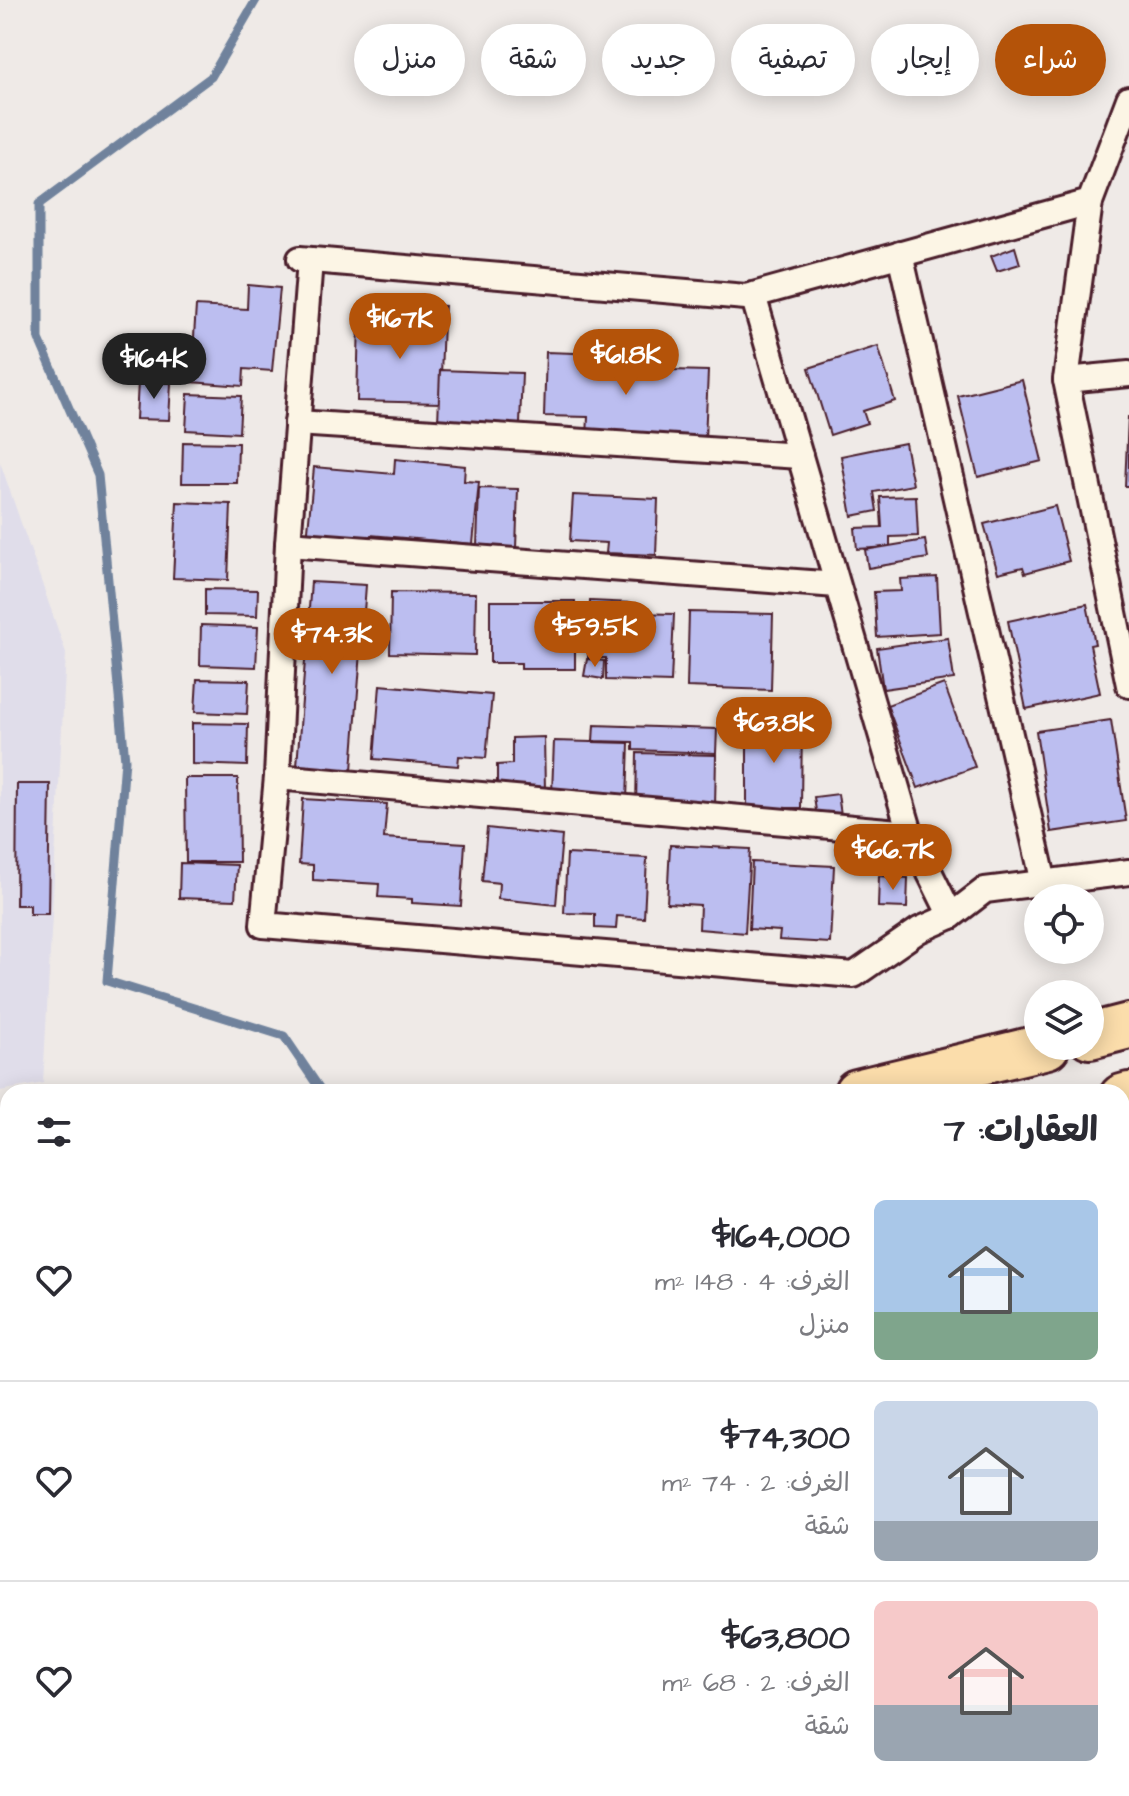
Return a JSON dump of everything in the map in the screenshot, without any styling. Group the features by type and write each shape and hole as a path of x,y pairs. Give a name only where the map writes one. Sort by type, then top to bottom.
{"highway":[{"path":"1104,1032 1129,1026"},
{"path":"890,1084 1024,1052"}],"street":[{"path":"1129,99 1090,202 1066,380 1129,685"},
{"path":"1090,202 746,297 305,259 277,777 263,925 854,975 919,930 951,916 985,890 1129,872"},
{"path":"900,254 1044,883"},
{"path":"753,295 910,833 951,916"},
{"path":"1066,380 1129,374"},
{"path":"297,423 800,456"},
{"path":"288,544 837,585"},
{"path":"277,777 910,833"}],"shaded area":[{"path":"0,462 66,653 43,1083 0,1084"}],"building":[{"path":"1015,247 1020,264 997,271 991,256"},
{"path":"248,285 280,288 272,371 244,369 243,386 191,382 196,306 247,309"},
{"path":"412,304 445,306 444,317 412,315"},
{"path":"359,319 443,321 440,403 357,401"},
{"path":"878,346 895,401 863,411 867,423 830,435 809,368"},
{"path":"546,352 633,355 633,369 708,371 705,440 587,436 588,417 544,416"},
{"path":"440,370 522,373 520,424 438,423"},
{"path":"1022,380 1042,461 978,477 958,396"},
{"path":"138,382 171,383 169,420 136,419"},
{"path":"188,394 241,396 239,433 186,430"},
{"path":"1128,417 1129,486 1125,486"},
{"path":"183,442 238,443 237,483 182,483"},
{"path":"905,443 913,485 874,492 877,511 852,516 841,456"},
{"path":"395,459 465,466 464,481 479,482 473,544 371,535 370,547 307,541 314,467 394,474"},
{"path":"479,488 518,489 516,548 477,546"},
{"path":"573,495 658,499 656,555 606,553 607,543 570,541"},
{"path":"916,496 918,536 890,537 890,547 857,549 855,528 882,527 880,497"},
{"path":"177,502 231,504 228,580 173,578"},
{"path":"1055,506 1069,561 1025,573 1023,567 998,573 984,524"},
{"path":"925,540 928,558 868,568 865,550"},
{"path":"937,577 940,633 877,637 874,592 901,591 900,579"},
{"path":"311,582 366,585 352,770 297,766"},
{"path":"205,589 258,590 257,616 205,615"},
{"path":"391,592 476,593 475,655 390,653"},
{"path":"490,601 575,601 575,669 521,669 521,663 490,663"},
{"path":"590,601 632,603 632,613 674,614 671,682 606,680 606,658 588,658"},
{"path":"1087,604 1095,644 1090,645 1100,693 1026,709 1008,621"},
{"path":"689,612 773,614 771,690 687,687"},
{"path":"201,625 258,627 256,667 200,665"},
{"path":"948,638 954,679 883,689 877,648"},
{"path":"587,659 604,661 603,679 584,676"},
{"path":"197,679 249,680 247,714 195,712"},
{"path":"944,684 975,767 918,788 887,705"},
{"path":"380,685 492,695 486,758 459,756 458,766 374,759"},
{"path":"753,701 782,701 782,720 754,721"},
{"path":"1111,720 1126,821 1051,832 1036,731"},
{"path":"747,721 802,722 801,808 747,808"},
{"path":"192,723 248,724 247,766 192,764"},
{"path":"594,725 717,729 716,753 633,750 633,742 593,741"},
{"path":"544,737 545,790 497,791 497,765 512,764 512,738"},
{"path":"554,741 629,743 627,800 552,793"},
{"path":"637,753 716,755 715,808 636,806"},
{"path":"185,778 238,778 239,862 186,862"},
{"path":"17,784 50,784 48,914 30,914 30,905 16,905"},
{"path":"838,794 841,815 817,818 814,797"},
{"path":"303,799 387,804 384,838 465,843 461,906 378,897 379,884 313,880 313,865 299,864"},
{"path":"487,828 562,836 556,905 498,899 499,883 482,881"},
{"path":"859,832 860,853 837,854 836,834"},
{"path":"670,845 750,849 745,933 699,929 700,905 667,903"},
{"path":"567,854 647,858 644,918 617,916 616,929 595,928 595,914 564,913"},
{"path":"752,862 834,866 830,943 779,940 780,931 749,929"},
{"path":"180,863 237,865 235,900 179,898"},
{"path":"879,876 908,878 907,908 878,907"}],"waterway":[{"path":"256,0 211,77 39,204 39,339 98,475 125,760 107,981 284,1036 317,1084"}]}
